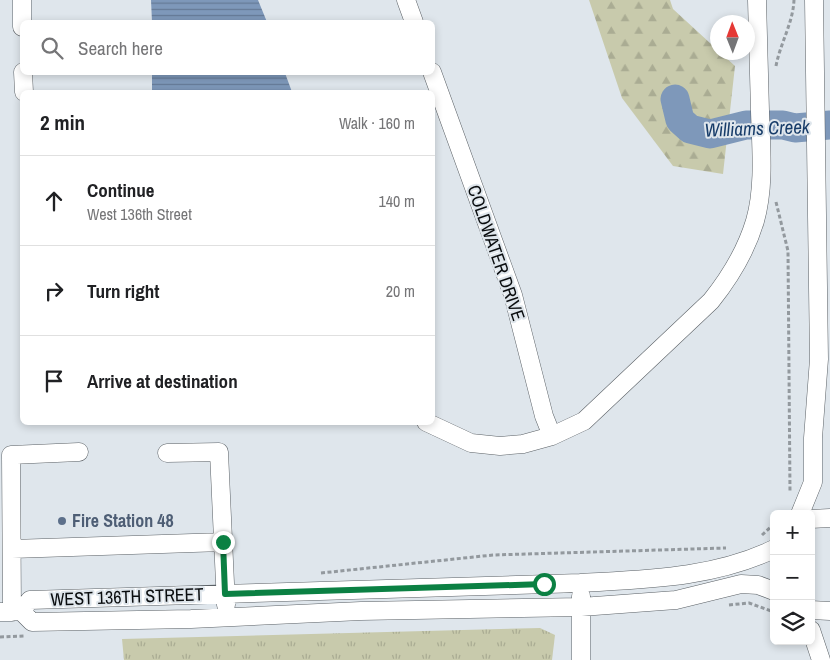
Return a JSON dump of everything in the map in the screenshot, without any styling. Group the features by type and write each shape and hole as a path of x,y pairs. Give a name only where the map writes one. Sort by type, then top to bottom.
{"street":[{"path":"22,0 22,20"},
{"path":"406,0 413,20"},
{"path":"432,425 471,443 500,446 523,444 552,436 584,421 711,301 725,284 737,265 756,220 760,187 761,135 757,0"},
{"path":"802,510 813,482 813,438 819,374 814,0"},
{"path":"23,75 24,90"},
{"name":"COLDWATER DRIVE","path":"433,75 513,295 544,416 552,436"},
{"path":"11,612 11,455 79,452"},
{"path":"167,453 219,452 226,618"},
{"path":"815,519 830,518"},
{"path":"12,549 223,542"},
{"name":"WEST 136TH STREET","path":"11,612 30,600 580,583 685,575 739,564 770,551"},
{"path":"580,583 581,660"},
{"name":"WEST 136TH STREET","path":"11,612 32,622 226,618 361,611 581,607 676,600 741,584 770,590"},
{"path":"815,610 830,611"},
{"path":"815,642 821,660"}],"path":[{"path":"776,71 780,47 791,23 794,0"},
{"path":"776,193 778,216 788,251 791,484"},
{"path":"319,573 492,555 730,548"},
{"path":"749,603 770,611"}],"green space":[{"path":"589,0 670,0 673,9 710,43 710,60 728,60 735,66 723,174 673,166 622,98"},
{"path":"540,628 555,635 552,660 124,660 122,639"}],"water":[{"path":"151,0 258,0 266,20 152,20"},
{"path":"152,75 286,75 291,90 152,90"}],"waterway":[{"name":"Williams Creek","path":"675,99 680,120 690,129 710,134 746,125 783,125 795,128 830,125"}],"place":[{"name":"Fire Station 48","path":"62,521"}],"route":[{"path":"223,542 225,594 544,584"}]}
